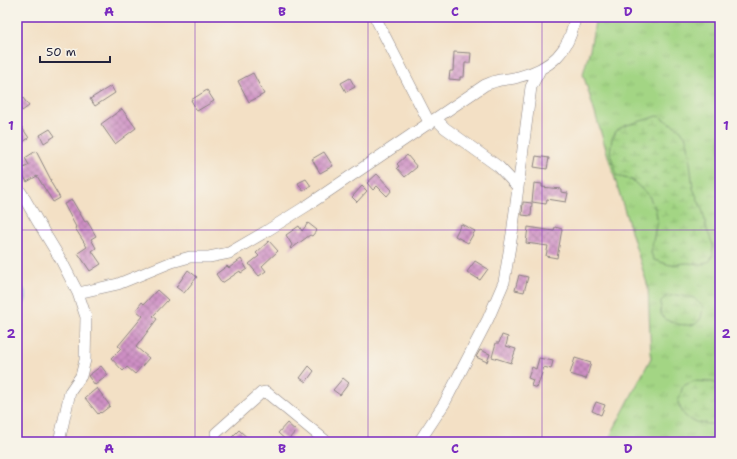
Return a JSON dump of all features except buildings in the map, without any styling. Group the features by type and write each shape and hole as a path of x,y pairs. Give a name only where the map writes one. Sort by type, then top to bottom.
{"street":[{"path":"375,17 433,121 499,167 518,186"},
{"path":"78,293 118,284 172,262 190,257 209,257 229,253 308,205 485,85 500,80 517,78 540,70 557,58 571,37 574,17"},
{"path":"419,442 444,404 488,319 504,282 512,234 531,87 540,70"},
{"path":"17,187 61,260 78,293 86,317 85,360 81,376 70,392 59,442"},
{"path":"216,433 261,393 266,392 327,442"}],"green space":[{"path":"596,17 720,17 720,442 607,442 651,358 648,287 583,74 590,49"},
{"path":"658,116 680,129 688,144 693,188 703,212 707,230 713,245 713,254 710,261 702,264 686,263 670,265 654,260 651,253 657,219 656,211 649,196 632,180 617,176 610,153 612,138 617,130 624,126"},
{"path":"676,295 694,298 703,307 701,317 698,322 695,324 684,325 672,322 663,317 661,314 661,301 665,297"},
{"path":"694,381 720,384 720,423 712,424 697,422 689,419 683,414 678,402 683,386"}],"water":[{"path":"17,274 26,294 26,298 17,315"}]}
